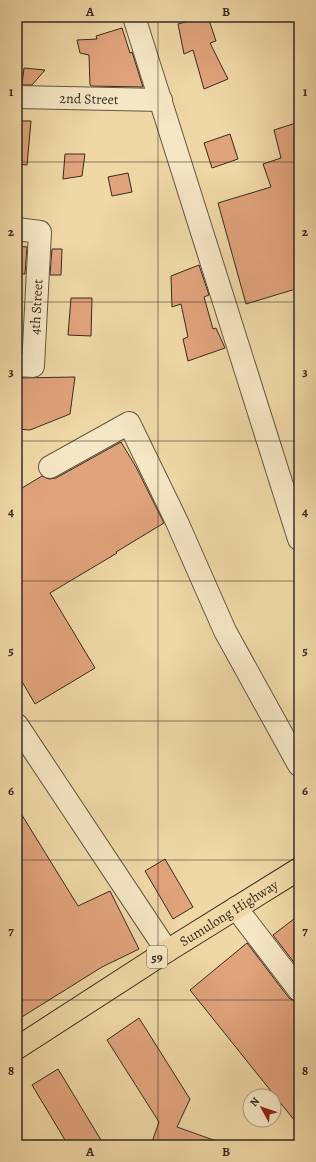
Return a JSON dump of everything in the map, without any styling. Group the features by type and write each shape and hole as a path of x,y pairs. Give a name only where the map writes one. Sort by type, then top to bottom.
{"main road":[{"name":"Sumulong Highway","path":"17,1048 167,951 299,869"}],"street":[{"path":"134,17 299,539"},
{"name":"2nd Street","path":"17,97 161,100"},
{"name":"4th Street","path":"17,229 40,232 32,366 17,365"},
{"path":"50,467 129,423 177,522 225,631 299,765"},
{"path":"17,724 167,951"},
{"path":"236,908 299,990"}],"building":[{"path":"208,17 216,41 210,43 228,79 204,89 193,50 184,54 178,24"},
{"path":"122,28 130,53 132,52 143,87 91,86 89,55 80,53 77,40 97,39 96,36"},
{"path":"24,68 45,70 32,85 22,85"},
{"path":"17,121 31,121 27,165 17,164"},
{"path":"299,122 299,288 246,304 218,203 271,187 263,164 281,158 274,130"},
{"path":"230,134 238,159 212,168 204,143"},
{"path":"65,154 85,154 82,176 63,179"},
{"path":"128,173 132,192 112,196 108,177"},
{"path":"17,246 27,247 25,274 17,274"},
{"path":"52,249 62,249 61,275 50,275"},
{"path":"199,265 209,295 204,297 213,329 216,328 225,348 188,361 183,339 188,337 181,304 172,307 171,276"},
{"path":"71,298 92,298 91,336 68,335"},
{"path":"75,377 70,414 30,430 17,429 17,378"},
{"path":"121,442 136,467 164,523 50,593 95,668 35,704 17,673 17,491 42,476 49,479 56,478"},
{"path":"17,807 78,906 110,891 139,949 102,967 17,1020"},
{"path":"165,859 193,907 173,919 145,871"},
{"path":"299,915 299,969 273,935"},
{"path":"247,943 289,998 299,1002 299,1126 282,1105 282,1088 269,1088 190,990"},
{"path":"139,1018 190,1099 177,1127 222,1143 221,1145 151,1145 159,1122 107,1040"},
{"path":"58,1069 104,1145 68,1145 32,1085"}]}
